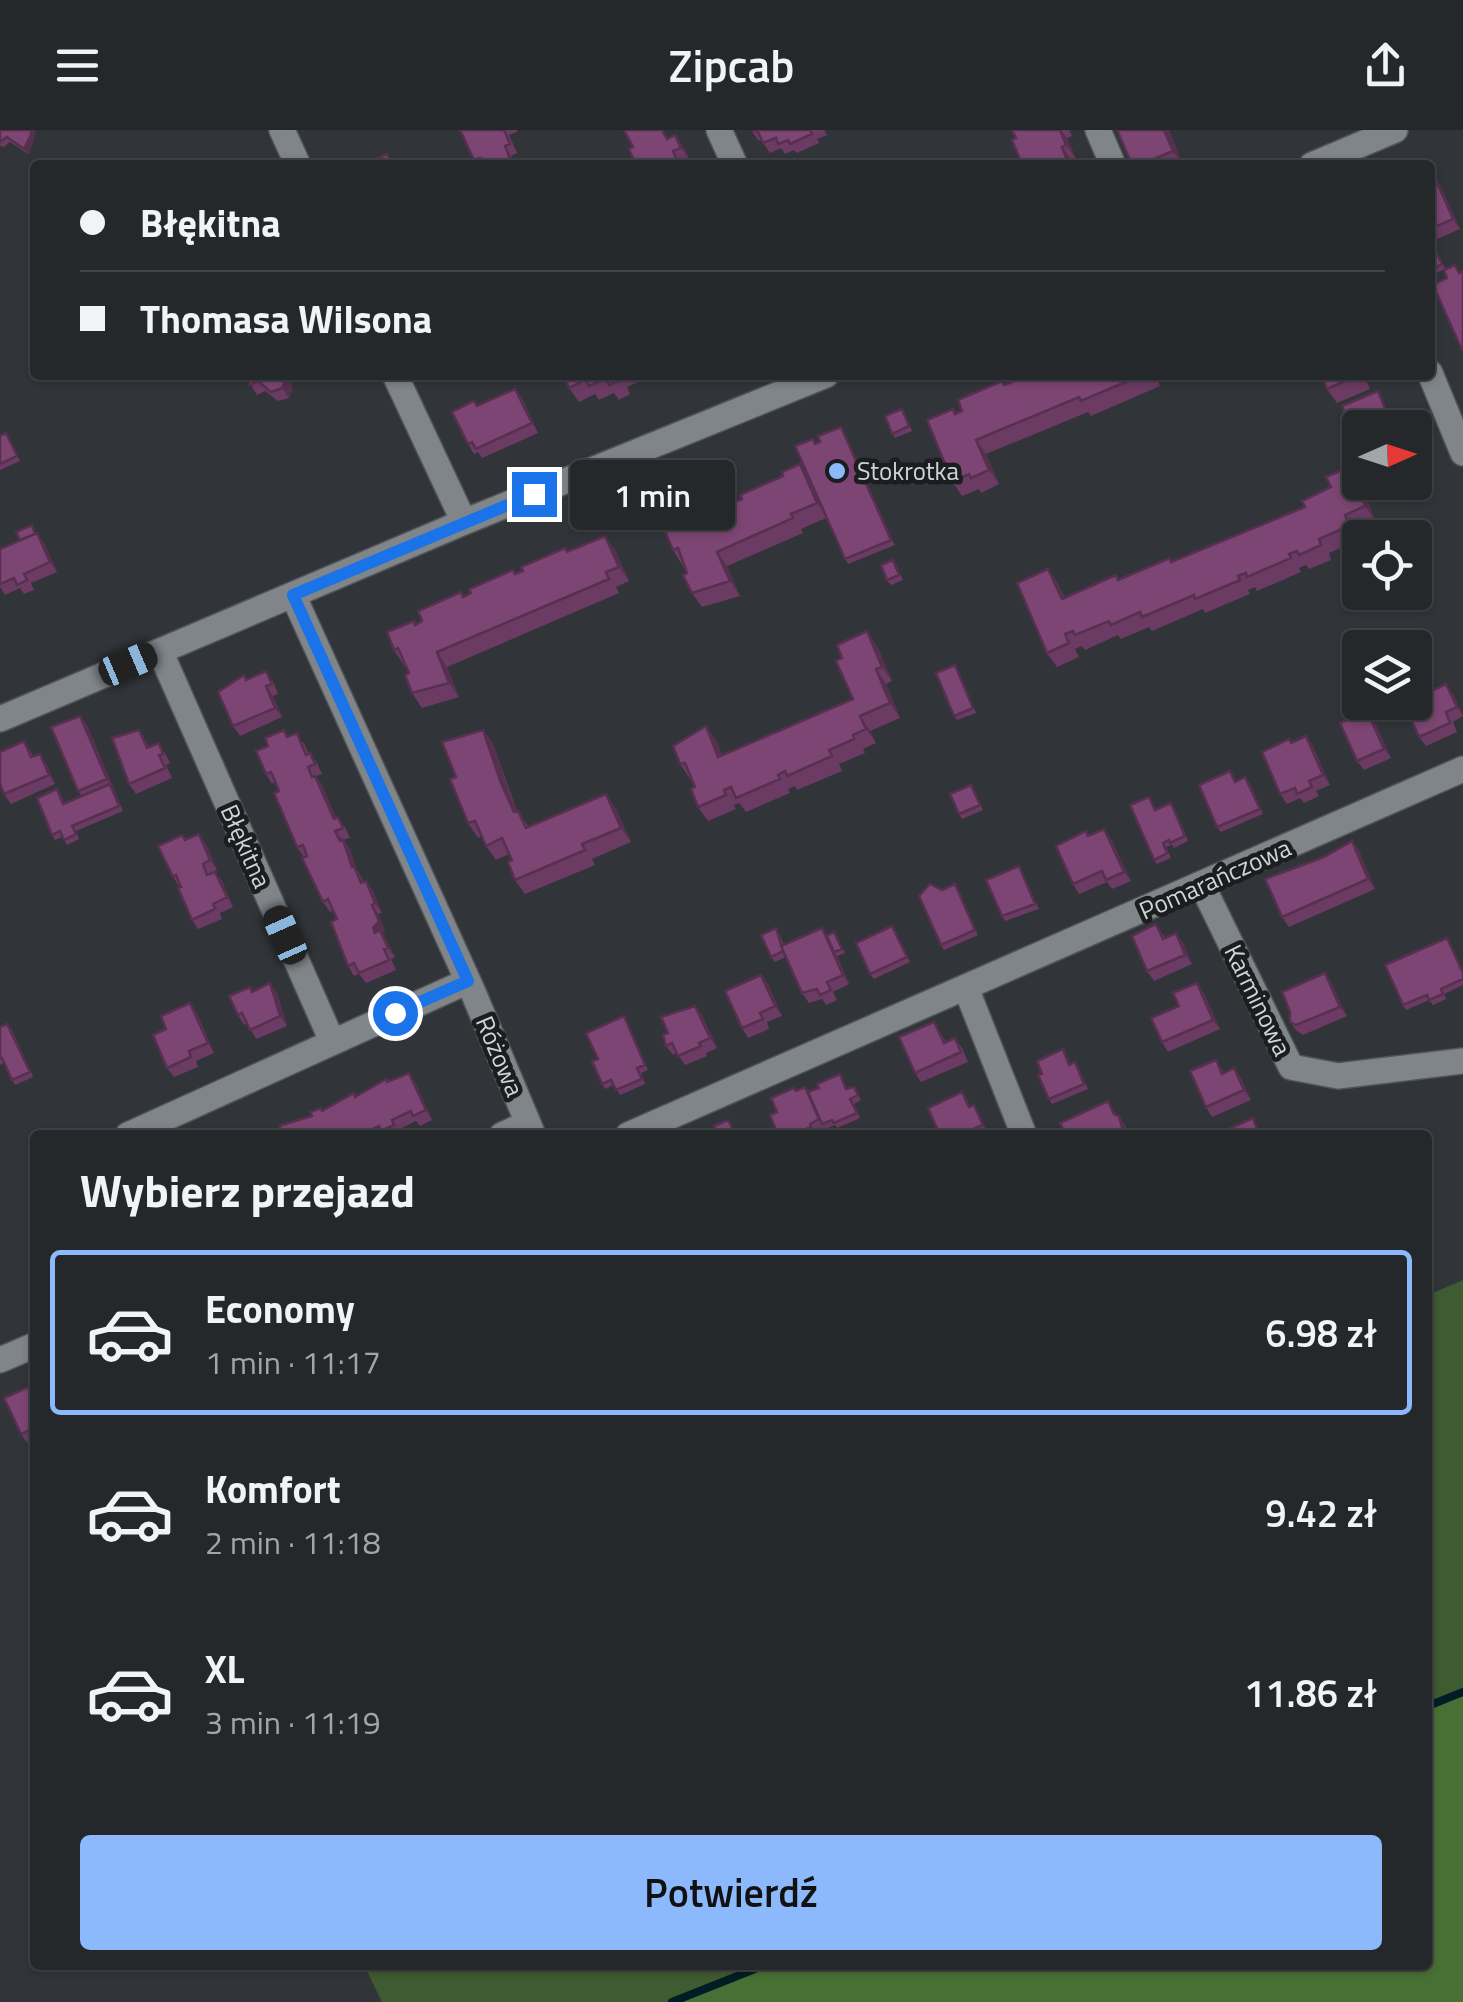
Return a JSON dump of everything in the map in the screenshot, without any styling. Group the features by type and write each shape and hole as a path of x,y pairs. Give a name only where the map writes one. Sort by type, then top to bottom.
{"street":[{"path":"282,130 296,160"},
{"path":"719,130 734,160"},
{"path":"1098,130 1111,160"},
{"path":"1342,159 1396,130"},
{"path":"398,380 464,522"},
{"path":"0,718 464,522 814,380"},
{"path":"1433,380 1463,453"},
{"name":"Różowa","path":"293,595 531,1129"},
{"name":"Błękitna","path":"160,650 332,1042"},
{"name":"Pomarańczowa","path":"639,1130 1463,769"},
{"name":"Karminowa","path":"1202,885 1291,1067 1338,1076 1463,1062"},
{"path":"139,1130 468,981"},
{"path":"966,988 1022,1130"},
{"path":"0,1360 30,1347"}],"green space":[{"path":"1463,1280 1463,1692 1432,1704 1432,1293"},
{"path":"1463,1692 1463,2002 672,2002 752,1970 1432,1970 1432,1704"},
{"path":"366,1970 752,1970 672,2002 382,2002"}],"building":[{"path":"0,130 31,130 31,135 24,149 7,137 0,142"},
{"path":"460,130 504,130 511,160 474,160"},
{"path":"624,130 662,130 667,139 675,135 681,148 673,151 677,160 634,160 629,149 633,147"},
{"path":"751,130 810,130 812,134 790,144 788,140 778,144 776,138 763,143 758,132"},
{"path":"1012,130 1060,130 1067,160 1020,160 1012,140 1016,138"},
{"path":"1117,130 1164,130 1173,151 1152,160 1130,160"},
{"path":"1435,178 1453,219 1435,227"},
{"path":"1455,265 1459,273 1463,271 1463,350 1435,289 1435,284 1447,278 1444,270"},
{"path":"248,380 285,380 282,388 271,392 258,381 250,385"},
{"path":"565,380 584,380 569,388"},
{"path":"1130,380 976,440 989,470 952,481 927,420 953,409 955,414 962,411 958,400 1002,381 1004,385"},
{"path":"1323,380 1348,380 1327,389"},
{"path":"515,389 532,423 476,449 472,442 468,444 452,412"},
{"path":"1378,391 1386,410 1344,410 1342,406"},
{"path":"902,409 909,426 892,434 885,416"},
{"path":"841,427 891,540 845,559 795,446 813,439 815,444 820,442 818,436"},
{"path":"6,433 17,456 0,464 0,436"},
{"path":"800,464 817,503 717,552 730,581 692,593 683,575 687,573 678,548 673,550 665,531 692,520 694,524 701,521 698,513 733,498 735,502 742,499 740,495"},
{"path":"1342,470 1342,500 1363,500 1365,506 1345,515 1342,529 1319,539 1321,545 1299,555 1297,551 1289,554 1291,558 1247,577 1246,573 1238,576 1240,580 1195,599 1194,595 1142,617 1140,612 1111,625 1109,621 1075,635 1073,631 1065,634 1069,643 1047,653 1017,583 1048,569 1062,599 1116,575 1118,580 1170,558 1171,562 1305,507 1302,501 1331,487 1326,477"},
{"path":"32,525 35,534 20,540 16,532"},
{"path":"37,533 50,562 24,574 27,580 17,585 14,578 0,584 0,549"},
{"path":"605,536 619,567 606,572 609,579 437,652 449,683 412,693 405,675 409,673 387,632 414,621 415,625 422,621 418,611 461,592 463,597 471,593 469,589 513,570 515,574 523,571 521,567 565,548 567,552"},
{"path":"893,560 899,575 887,580 881,565"},
{"path":"867,631 882,667 876,669 890,703 860,716 866,729 829,750 832,756 787,776 785,771 778,775 780,779 736,798 731,787 724,790 726,795 698,807 691,789 695,787 673,746 706,726 718,757 853,699 836,661 842,658 837,645"},
{"path":"955,665 973,708 954,716 936,673"},
{"path":"266,671 272,684 266,686 275,708 233,726 218,692 244,675 246,680"},
{"path":"1446,684 1457,707 1446,712 1450,723 1419,737 1412,720 1432,720 1432,690"},
{"path":"80,716 107,779 78,791 51,727"},
{"path":"1371,720 1384,749 1357,761 1340,723"},
{"path":"139,730 147,748 159,743 165,768 129,784 112,738"},
{"path":"284,730 287,737 297,733 306,755 310,753 315,764 308,767 312,777 315,776 334,819 338,817 343,828 335,831 375,903 372,905 379,921 373,928 375,933 380,930 389,960 359,973 354,963 348,966 331,922 337,919 328,899 323,902 302,858 307,856 303,845 297,847 274,793 279,791 275,781 271,772 266,774 256,751 268,746 265,738"},
{"path":"483,730 501,783 526,828 606,794 621,828 582,844 585,850 515,880 508,862 512,860 502,838 486,846 475,821 468,823 450,779 456,777 442,742"},
{"path":"1306,736 1323,775 1309,781 1312,787 1297,794 1295,788 1280,794 1262,752"},
{"path":"24,741 31,757 40,754 49,775 4,794 0,784 0,752"},
{"path":"1230,771 1235,782 1245,777 1260,809 1217,827 1199,785"},
{"path":"110,784 119,806 72,826 76,834 64,840 60,831 52,835 37,798 57,789 63,804"},
{"path":"971,785 980,805 959,814 950,794"},
{"path":"1149,797 1155,810 1171,803 1185,836 1163,843 1167,853 1154,860 1130,805"},
{"path":"1104,829 1124,872 1106,880 1102,871 1073,884 1056,846 1086,831 1088,836"},
{"path":"199,834 210,860 203,864 207,875 215,872 227,897 213,904 215,909 192,920 176,875 173,877 158,846 182,835 185,840"},
{"path":"1352,841 1368,879 1282,917 1265,879 1324,857"},
{"path":"1019,866 1035,904 1002,916 986,880"},
{"path":"930,884 942,890 955,884 975,930 941,945 919,896"},
{"path":"1156,924 1163,939 1176,933 1185,955 1147,971 1132,936"},
{"path":"892,926 907,957 870,974 856,943"},
{"path":"776,928 783,951 771,957 761,935"},
{"path":"822,928 843,975 827,982 831,990 820,995 817,989 802,993 781,946"},
{"path":"834,932 842,949 834,952 827,936"},
{"path":"1447,938 1463,979 1441,989 1443,994 1429,1000 1427,995 1403,1005 1385,965"},
{"path":"1325,973 1340,1007 1296,1025 1290,1022 1282,992"},
{"path":"761,975 775,1006 760,1013 763,1019 742,1028 725,991"},
{"path":"270,983 280,1016 250,1030 229,996 250,987 252,992"},
{"path":"1197,983 1213,1020 1162,1042 1151,1018 1179,1006 1173,993"},
{"path":"190,1003 208,1043 189,1051 191,1057 167,1068 153,1035 166,1029 161,1016"},
{"path":"695,1006 710,1038 678,1056 672,1043 666,1046 663,1035 668,1033 661,1017"},
{"path":"624,1016 645,1065 637,1068 642,1079 616,1090 611,1080 602,1084 592,1061 598,1059 586,1033"},
{"path":"934,1022 944,1043 955,1038 961,1052 915,1073 899,1037"},
{"path":"7,1024 30,1072 12,1080 0,1058 0,1027"},
{"path":"1063,1049 1069,1065 1075,1062 1084,1084 1049,1099 1038,1075 1042,1074 1037,1061"},
{"path":"1216,1060 1222,1074 1234,1068 1244,1090 1206,1107 1190,1071"},
{"path":"409,1073 426,1110 413,1116 411,1111 392,1120 394,1125 383,1130 379,1126 371,1130 281,1130 279,1126 312,1116 310,1112 321,1108 322,1111 354,1093 355,1097 386,1079 387,1082"},
{"path":"840,1074 846,1089 854,1087 858,1095 850,1099 857,1113 822,1124 808,1092"},
{"path":"805,1087 819,1119 805,1130 776,1130 770,1115 777,1112 771,1098 794,1088 796,1091"},
{"path":"962,1092 969,1107 974,1105 983,1125 971,1130 938,1130 928,1108"},
{"path":"1108,1101 1119,1116 1123,1130 1064,1130 1060,1123"},
{"path":"1253,1118 1257,1130 1226,1130"},
{"path":"728,1120 733,1130 716,1130 714,1126"},
{"path":"30,1386 30,1430 21,1434 4,1398"}],"waterway":[{"path":"1432,1704 1463,1692"},
{"path":"672,2002 752,1970"}],"place":[{"name":"Stokrotka","path":"837,471"}],"route":[{"path":"395,1013 468,981 293,595 534,494"}]}
